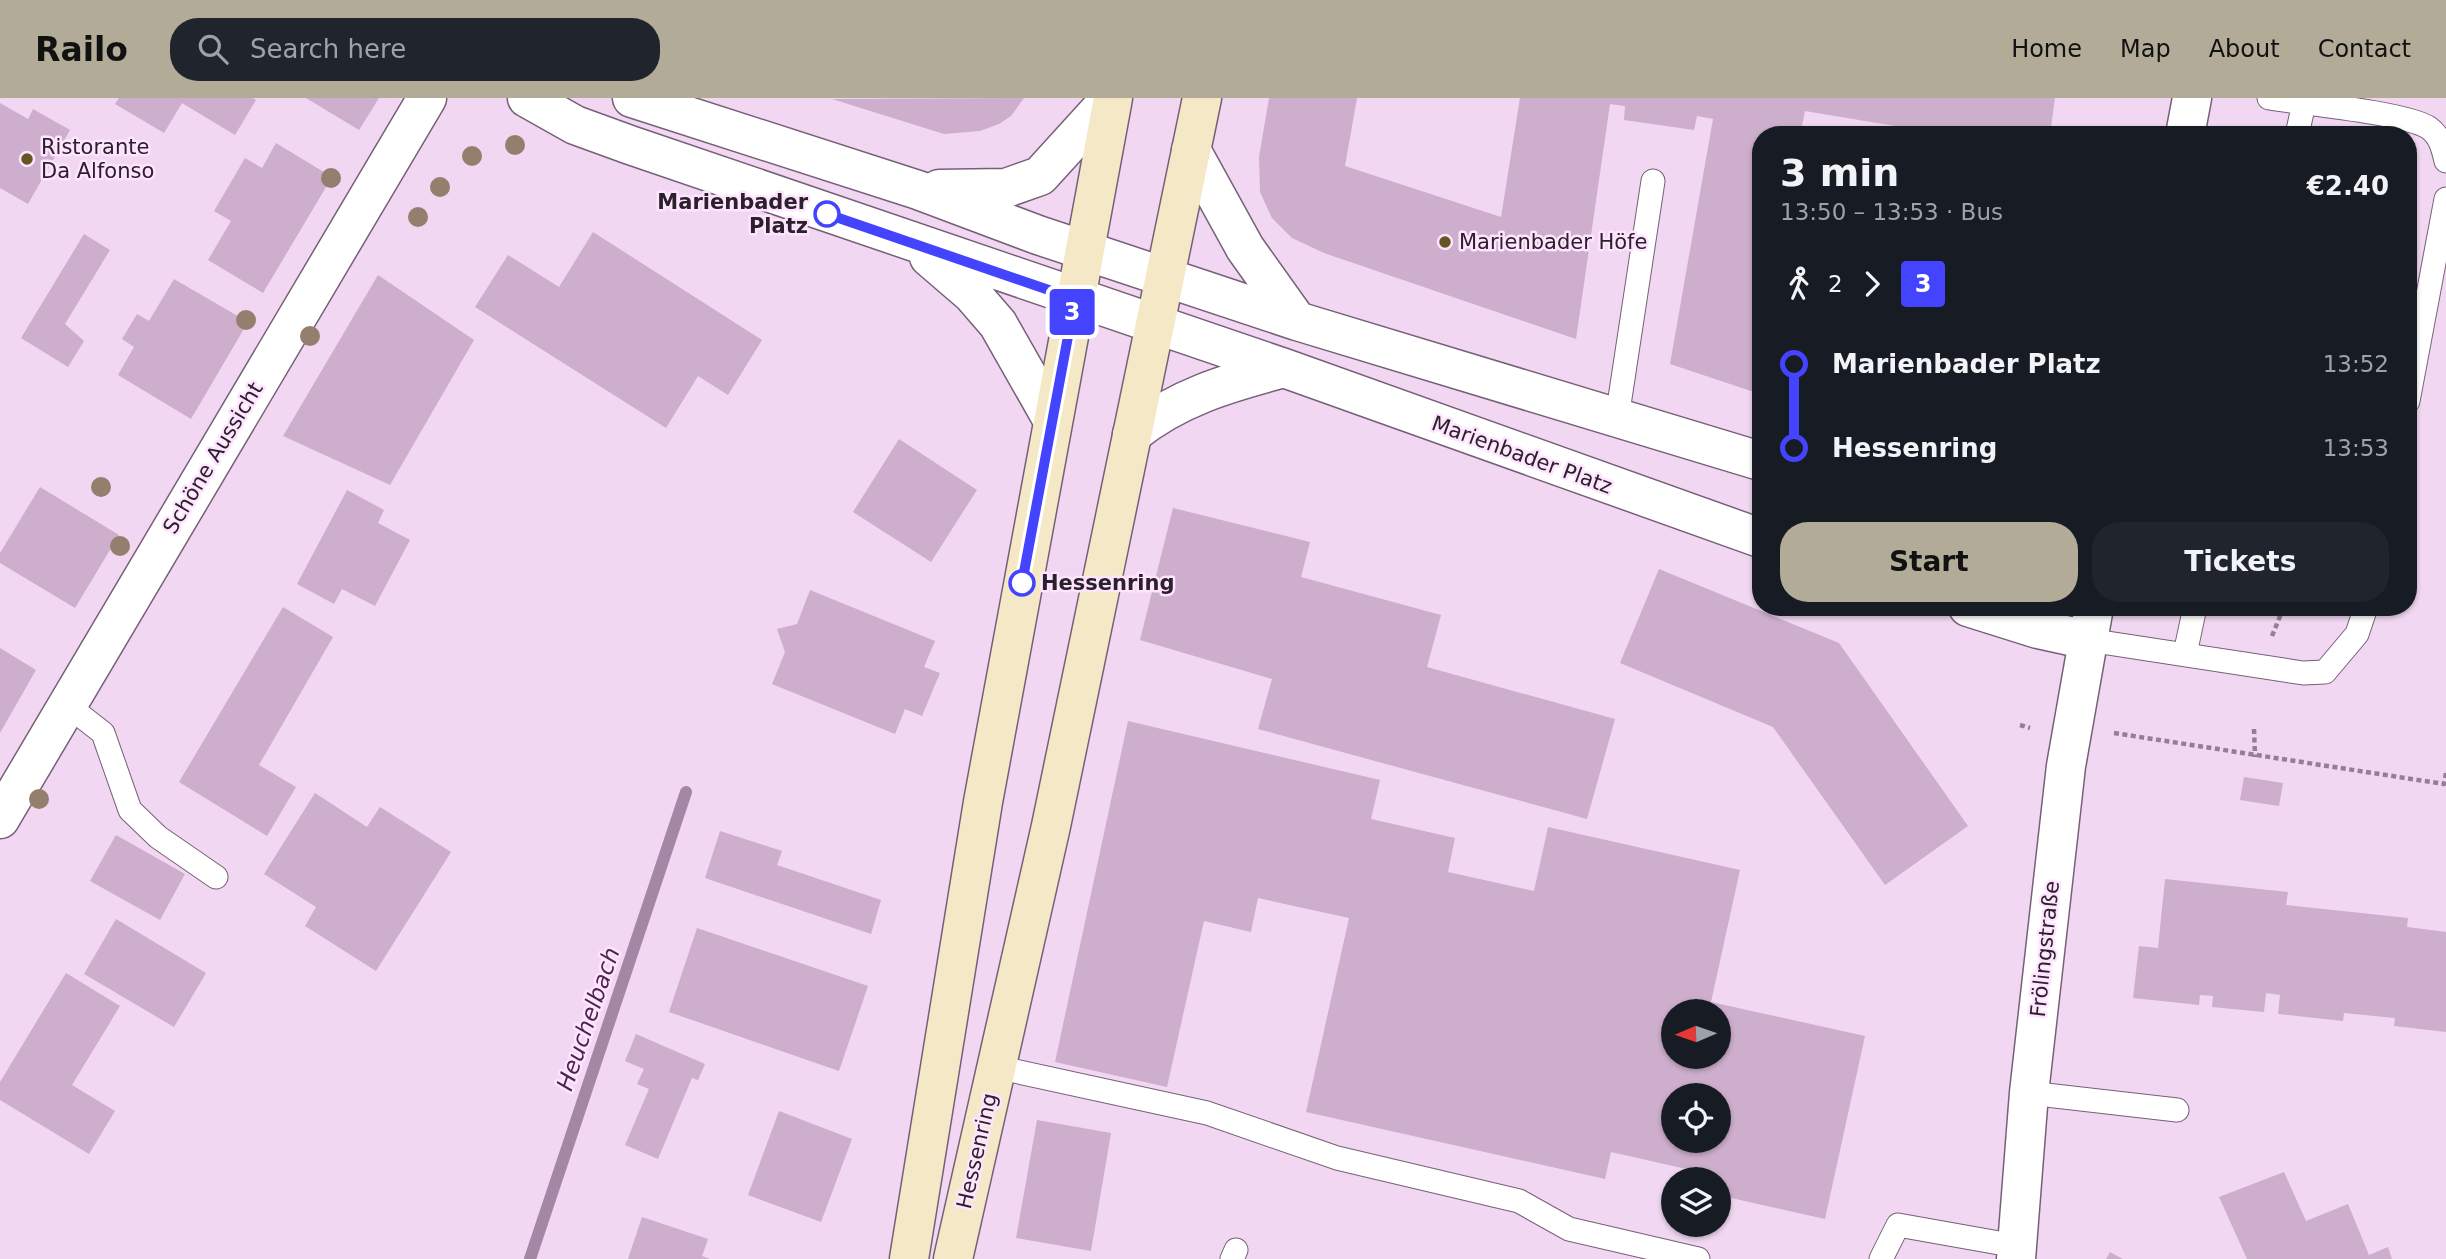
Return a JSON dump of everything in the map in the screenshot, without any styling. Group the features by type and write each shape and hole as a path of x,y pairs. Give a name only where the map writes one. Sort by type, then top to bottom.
{"street":[{"name":"Schöne Aussicht","path":"0,819 427,98"},
{"name":"Marienbader Platz","path":"527,98 575,125 914,244 1284,368 1752,535"},
{"path":"632,98 918,190 1084,250 1297,321 1752,459"},
{"path":"918,190 1006,188 1040,176 1112,98"},
{"path":"909,1259 983,802 1112,98"},
{"name":"Hessenring","path":"953,1259 1051,826 1202,98"},
{"path":"2187,126 2192,98"},
{"path":"1191,150 1245,248 1297,321"},
{"name":"Marienbader Platz","path":"914,244 972,294 998,324 1052,419"},
{"path":"1132,434 1159,412 1220,384 1284,368"},
{"path":"1997,616 2038,629 2091,624"},
{"name":"Frölingstraße","path":"2016,1253 2029,1093 2066,766 2091,624"}],"lane":[{"path":"2269,98 2399,119 2428,128 2442,144 2446,160"},
{"path":"2299,126 2304,103"},
{"path":"1617,418 1653,181"},
{"path":"2417,353 2446,199"},
{"path":"2185,654 2193,616"},
{"path":"2091,624 2185,654 2303,673 2325,672 2357,634 2363,616"},
{"path":"68,705 103,733 130,810 158,837 216,877"},
{"path":"996,1067 1207,1113 1337,1158 1519,1201 1569,1229 1698,1259"},
{"path":"2029,1093 2177,1110"},
{"path":"1881,1259 1898,1226 2016,1253"}],"path":[{"path":"2270,642 2281,616"},
{"path":"2020,725 2030,728"},
{"path":"2254,729 2255,757"},
{"path":"2113,733 2444,784 2446,773"}],"building":[{"path":"119,98 256,100 235,135 182,103 164,133 115,104"},
{"path":"306,98 379,98 359,130"},
{"path":"1024,98 1011,116 999,124 980,131 944,134 832,99"},
{"name":"Marienbader Höfe","path":"1269,98 1357,98 1345,166 1501,217 1520,98 2055,98 2051,126 1895,126 1805,111 1802,126 1752,126 1752,391 1670,364 1713,119 1697,116 1694,130 1624,120 1625,106 1610,104 1576,339 1324,253 1292,238 1272,218 1260,192 1259,157"},
{"name":"Ristorante Da Alfonso","path":"0,103 28,119 33,109 70,130 28,204 0,188"},
{"path":"276,143 332,177 263,293 208,260 231,221 214,211 245,158 262,168"},
{"path":"593,232 762,340 728,395 698,376 666,428 475,307 508,255 559,287"},
{"path":"84,234 110,250 65,324 84,341 68,367 21,338"},
{"path":"378,275 474,340 390,485 283,436"},
{"path":"174,279 248,322 191,419 118,375 134,347 122,339 137,314 149,321"},
{"path":"899,439 977,490 931,562 853,512"},
{"path":"40,487 119,535 75,608 0,563 0,553"},
{"path":"347,490 384,510 378,523 410,540 375,606 342,589 334,604 297,584"},
{"path":"1173,508 1310,542 1301,577 1441,615 1427,667 1615,719 1587,819 1258,729 1272,679 1140,640"},
{"path":"1659,569 1752,607 1752,616 1773,616 1839,643 1968,826 1885,885 1773,727 1620,663"},
{"path":"810,590 935,641 924,667 940,673 922,716 905,709 895,734 772,684 785,652 777,629 797,624"},
{"path":"283,607 333,637 259,765 296,787 267,836 179,782"},
{"path":"0,648 36,670 0,733"},
{"path":"1128,721 1380,780 1371,819 1455,838 1448,872 1534,891 1548,827 1740,870 1712,999 1661,999 1661,1069 1731,1069 1731,1006 1865,1036 1825,1219 1731,1198 1731,1167 1677,1167 1611,1152 1605,1179 1306,1112 1349,918 1258,898 1251,932 1204,921 1167,1087 1055,1062"},
{"path":"2244,777 2283,783 2279,806 2240,800"},
{"path":"315,793 367,827 380,807 451,852 376,971 305,926 316,907 264,874"},
{"path":"720,831 782,851 777,865 881,900 871,934 705,878"},
{"path":"116,835 185,874 160,920 90,881"},
{"path":"2165,879 2288,892 2286,905 2408,918 2407,927 2446,932 2446,1032 2394,1026 2395,1018 2344,1013 2343,1021 2278,1014 2280,995 2266,993 2264,1012 2212,1007 2213,996 2200,995 2199,1005 2133,998 2139,946 2158,948"},
{"path":"116,919 206,973 174,1027 84,974"},
{"path":"697,928 868,986 839,1071 669,1012"},
{"path":"66,973 120,1006 72,1085 115,1111 89,1154 0,1100 0,1082"},
{"path":"636,1034 705,1064 698,1080 692,1078 658,1159 625,1145 649,1089 637,1084 644,1069 625,1061"},
{"path":"779,1111 852,1139 821,1222 748,1195"},
{"path":"1037,1120 1111,1133 1091,1251 1016,1238"},
{"path":"2284,1172 2306,1221 2348,1204 2369,1255 2388,1247 2392,1259 2247,1259 2219,1197"},
{"path":"642,1217 708,1239 702,1256 710,1259 628,1259"},
{"path":"2110,1252 2123,1259 2106,1259"}],"waterway":[{"name":"Heuchelbach","path":"530,1259 686,792"}],"bus line":[{"name":"3","path":"827,214 1075,299 1022,583"}],"place":[{"name":"Ristorante Da Alfonso","path":"27,159"},
{"name":"Marienbader Platz","path":"827,214"},
{"name":"Marienbader Höfe","path":"1445,242"},
{"name":"Hessenring","path":"1022,583"}]}
